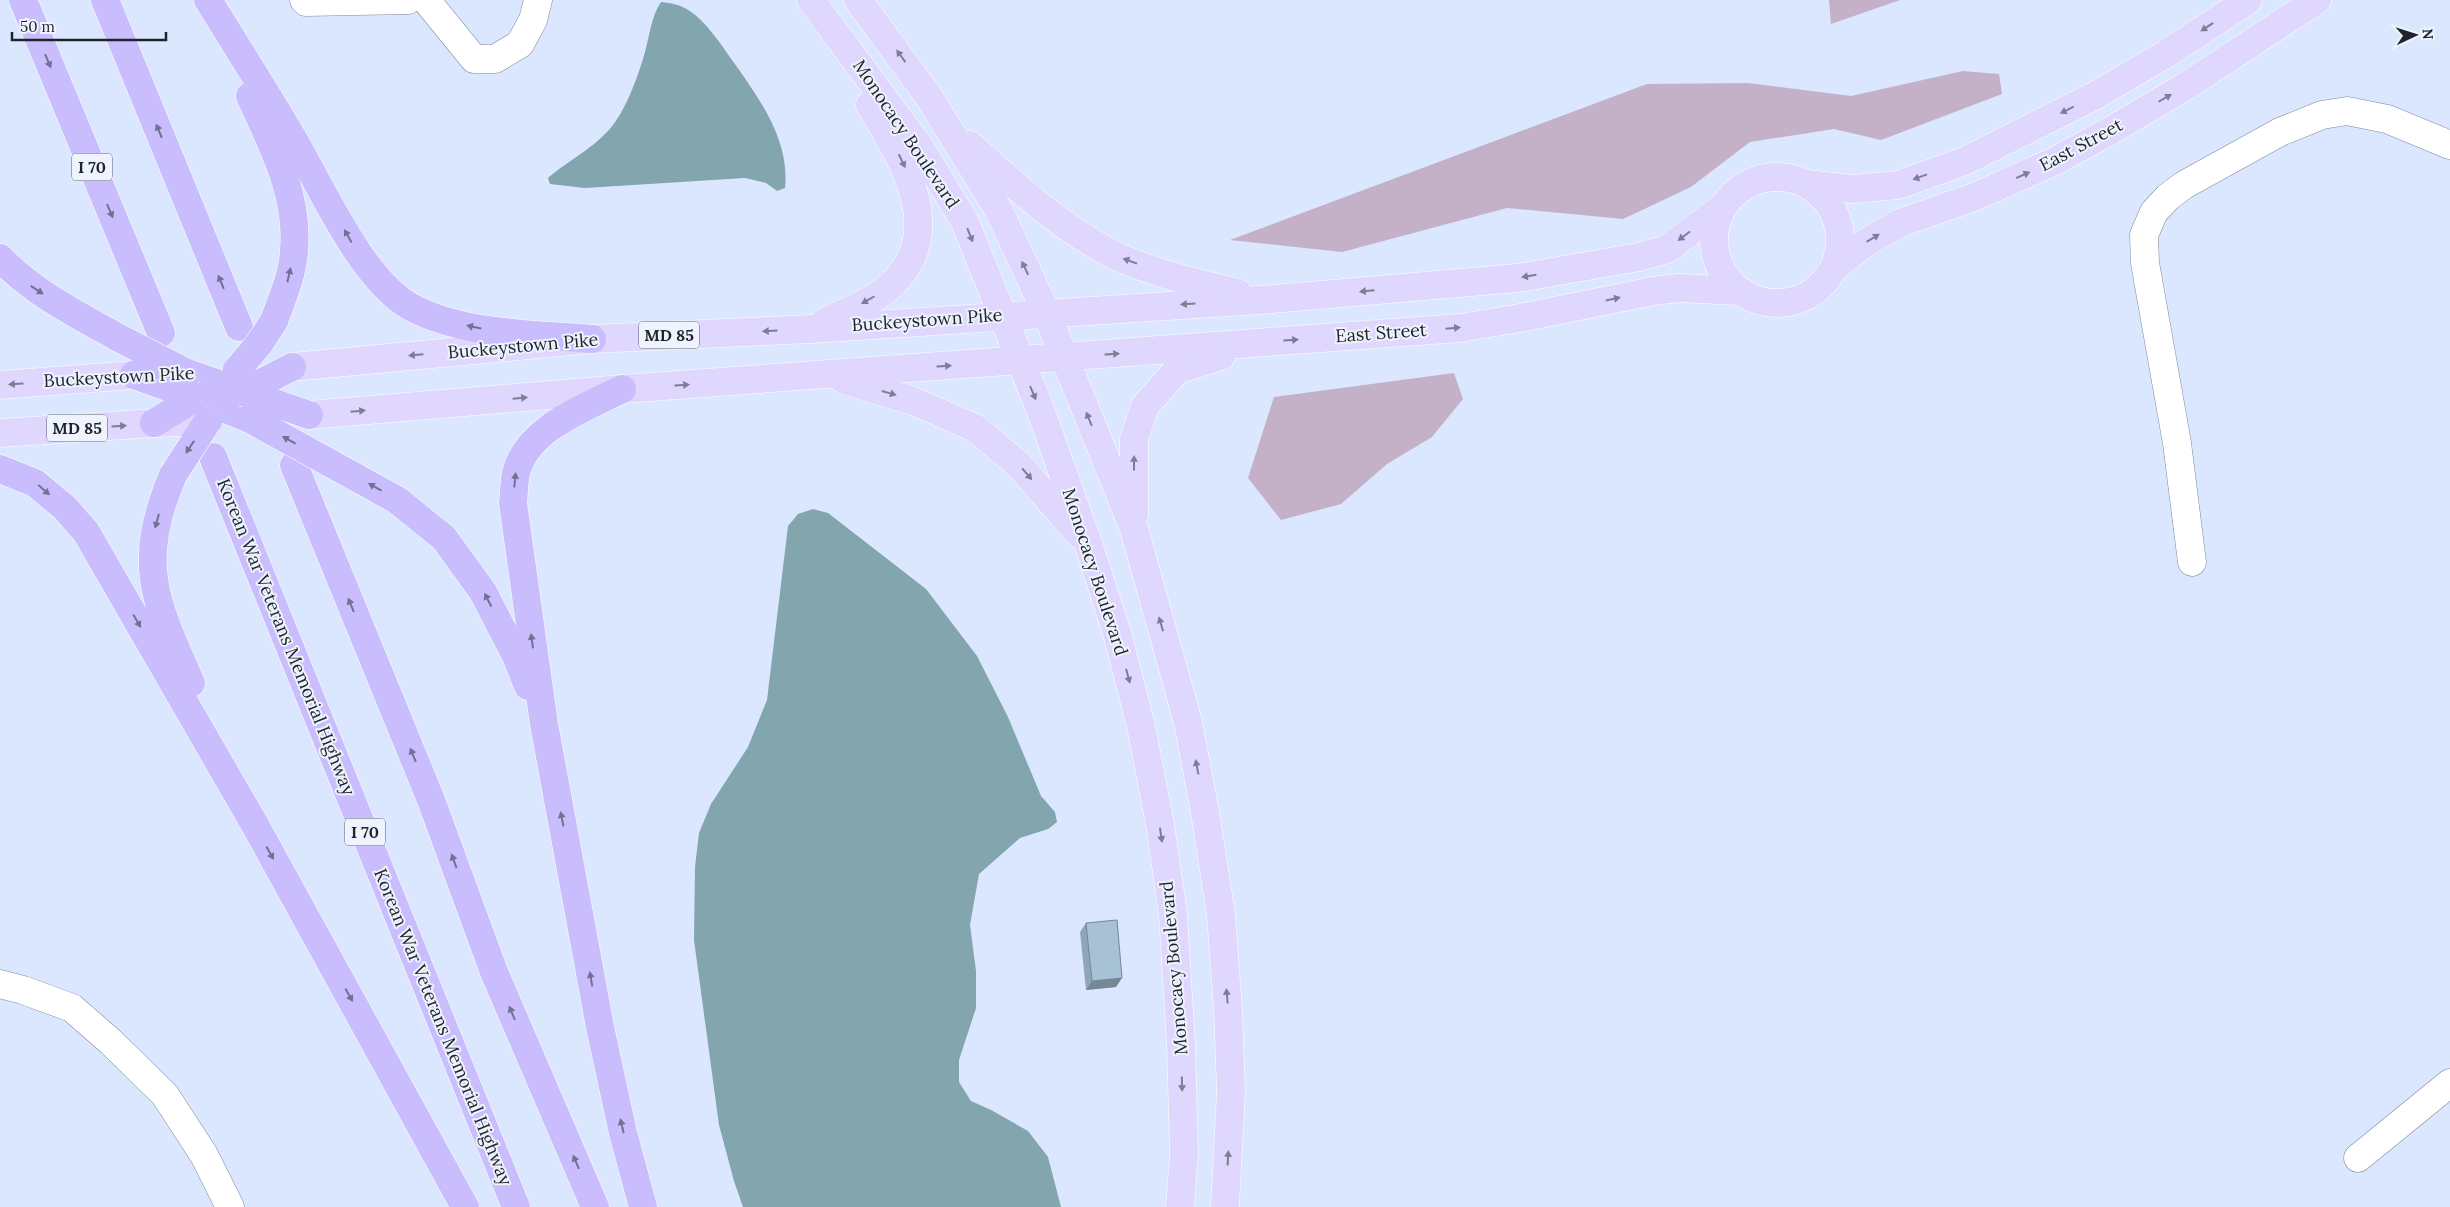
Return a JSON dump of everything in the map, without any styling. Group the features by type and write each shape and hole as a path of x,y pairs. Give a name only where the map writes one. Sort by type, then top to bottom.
{"highway":[{"name":"I 70","path":"23,0 161,334"},
{"path":"106,0 239,327"},
{"path":"208,0 288,184 293,218 294,251 286,288 274,321 259,344 216,392 173,475 154,529 152,556 154,586 162,618 254,825"},
{"path":"208,0 295,142 352,244 380,281 410,307 441,319 484,329 592,339"},
{"path":"0,258 21,280 52,300 216,392 250,418 398,500 444,538 483,592 516,656 544,724"},
{"path":"154,424 216,392 292,367"},
{"path":"622,389 556,424 529,446 516,472 513,504 544,724 600,1027 643,1207"},
{"path":"216,392 310,416"},
{"name":"Korean War Veterans Memorial Highway","path":"213,457 516,1207"},
{"path":"294,465 431,800 494,972 595,1207"},
{"path":"0,470 35,483 65,508 86,532 254,825 465,1207"}],"main road":[{"path":"804,0 859,86 903,161 917,200 919,223 914,250 904,268 889,286 867,301 811,329"},
{"name":"Monocacy Boulevard","path":"811,0 921,149 965,222 1039,406 1090,546 1117,633 1141,726 1160,824 1173,914 1182,1071 1184,1154 1180,1207"},
{"name":"Monocacy Boulevard","path":"858,0 903,59 946,123 999,211 1046,312 1063,358 1134,529 1188,722 1220,906 1228,1010 1231,1092 1225,1207"},
{"name":"East Street","path":"1806,184 1853,189 1898,186 1965,161 2096,95 2166,54 2248,0"},
{"name":"East Street","path":"1834,268 1867,242 1900,223 1974,197 2055,161 2110,131 2186,86 2317,0"},
{"path":"946,123 1027,197 1066,227 1107,250 1171,276 1261,300"},
{"path":"1046,312 1261,300 1518,278 1639,257 1667,249 1724,207 1739,190 1758,180 1774,177 1806,184 1825,199 1835,215 1840,240 1834,268 1824,283 1808,296 1786,304 1759,301 1739,291 1725,278 1716,259 1714,231 1724,207"},
{"name":"East Street","path":"1020,361 1460,328 1662,290 1679,288 1739,291"},
{"name":"Buckeystown Pike","path":"292,367 592,339 811,329 1046,312"},
{"path":"1134,529 1134,438 1145,406 1178,370 1260,342"},
{"path":"250,418 310,416 622,389 1020,361"},
{"name":"Buckeystown Pike","path":"0,385 134,375 216,392"},
{"path":"825,375 913,401 975,428 1018,464 1090,546"},
{"name":"MD 85","path":"0,433 154,424"}],"lane":[{"path":"304,0 306,2 408,0"},
{"path":"426,0 474,59 495,59 520,44 533,20 538,0"},
{"path":"2192,562 2177,443 2144,263 2144,235 2154,212 2168,197 2184,185 2280,132 2322,115 2347,111 2387,119 2450,145"},
{"path":"0,984 23,990 72,1008 111,1042 165,1095 204,1155 230,1207"},
{"path":"2358,1158 2450,1083"}],"shaded area":[{"path":"1829,0 1900,0 1831,24"},
{"path":"661,2 683,7 702,21 718,40 752,89 771,120 778,136 783,153 785,188 777,191 766,183 745,178 585,188 550,184 548,178 590,147 606,133 618,118 636,80 653,20"},
{"path":"1963,71 1999,74 2002,94 1881,140 1834,129 1750,142 1691,187 1623,219 1507,208 1342,252 1230,240 1647,84 1748,83 1851,96"},
{"path":"1454,373 1463,399 1432,437 1387,464 1341,504 1281,520 1248,478 1274,397"},
{"path":"813,509 828,513 926,589 977,656 1008,717 1041,796 1055,812 1057,822 1048,829 1020,838 979,874 970,925 976,971 976,1008 959,1060 959,1082 971,1101 1028,1131 1048,1157 1061,1207 743,1207 719,1125 694,940 695,867 699,833 711,804 748,747 767,700 788,526 798,514"}],"building":[{"path":"1117,920 1122,978 1092,981 1086,923"}]}
